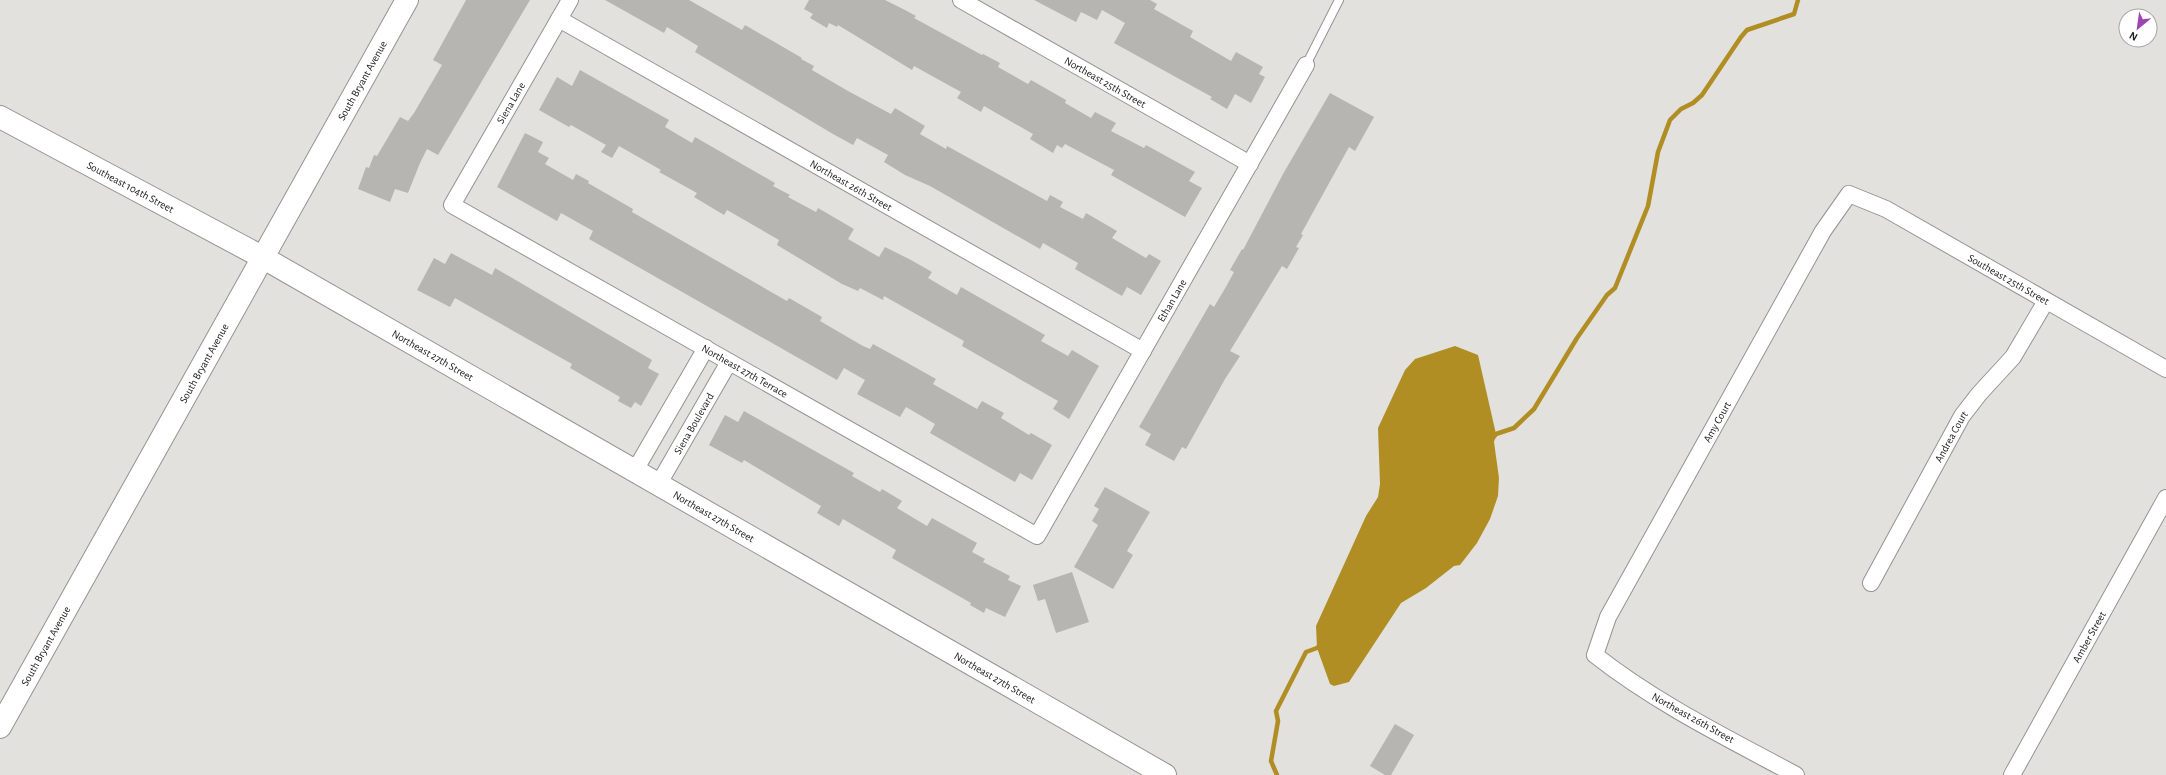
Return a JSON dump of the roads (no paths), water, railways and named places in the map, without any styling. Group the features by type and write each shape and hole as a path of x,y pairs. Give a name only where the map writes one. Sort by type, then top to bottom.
{"street":[{"name":"South Bryant Avenue","path":"0,727 407,0"},
{"name":"Siena Lane","path":"452,205 570,0"},
{"name":"Northeast 25th Street","path":"961,0 1250,164"},
{"name":"Northeast 26th Street","path":"559,19 1143,351"},
{"name":"Ethan Lane","path":"1037,536 1306,65"},
{"name":"Southeast 104th Street","path":"0,117 262,257"},
{"name":"Southeast 25th Street","path":"1849,194 1886,209 2166,369"},
{"name":"Amy Court","path":"1595,655 1608,617 1823,231 1849,194"},
{"name":"Northeast 27th Terrace","path":"452,205 1037,536"},
{"name":"Northeast 27th Street","path":"262,257 634,472 1165,775"},
{"name":"Andrea Court","path":"1871,583 1962,416 1978,394 2013,357 2046,301"},
{"path":"634,472 706,348"},
{"name":"Siena Boulevard","path":"658,485 730,362"},
{"name":"Amber Street","path":"2012,775 2166,498"},
{"name":"Northeast 26th Street","path":"1595,655 1624,678 1654,696 1796,775"}],"lane":[{"path":"1306,65 1339,0"}],"waterway":[{"path":"1492,439 1496,434 1514,428 1534,409 1577,338 1607,295 1615,288 1648,206 1658,152 1670,120 1681,109 1693,103 1702,95 1747,30 1794,14 1798,0"},
{"path":"1277,775 1271,761 1278,721 1276,711 1306,652 1317,648 1321,644"}]}
